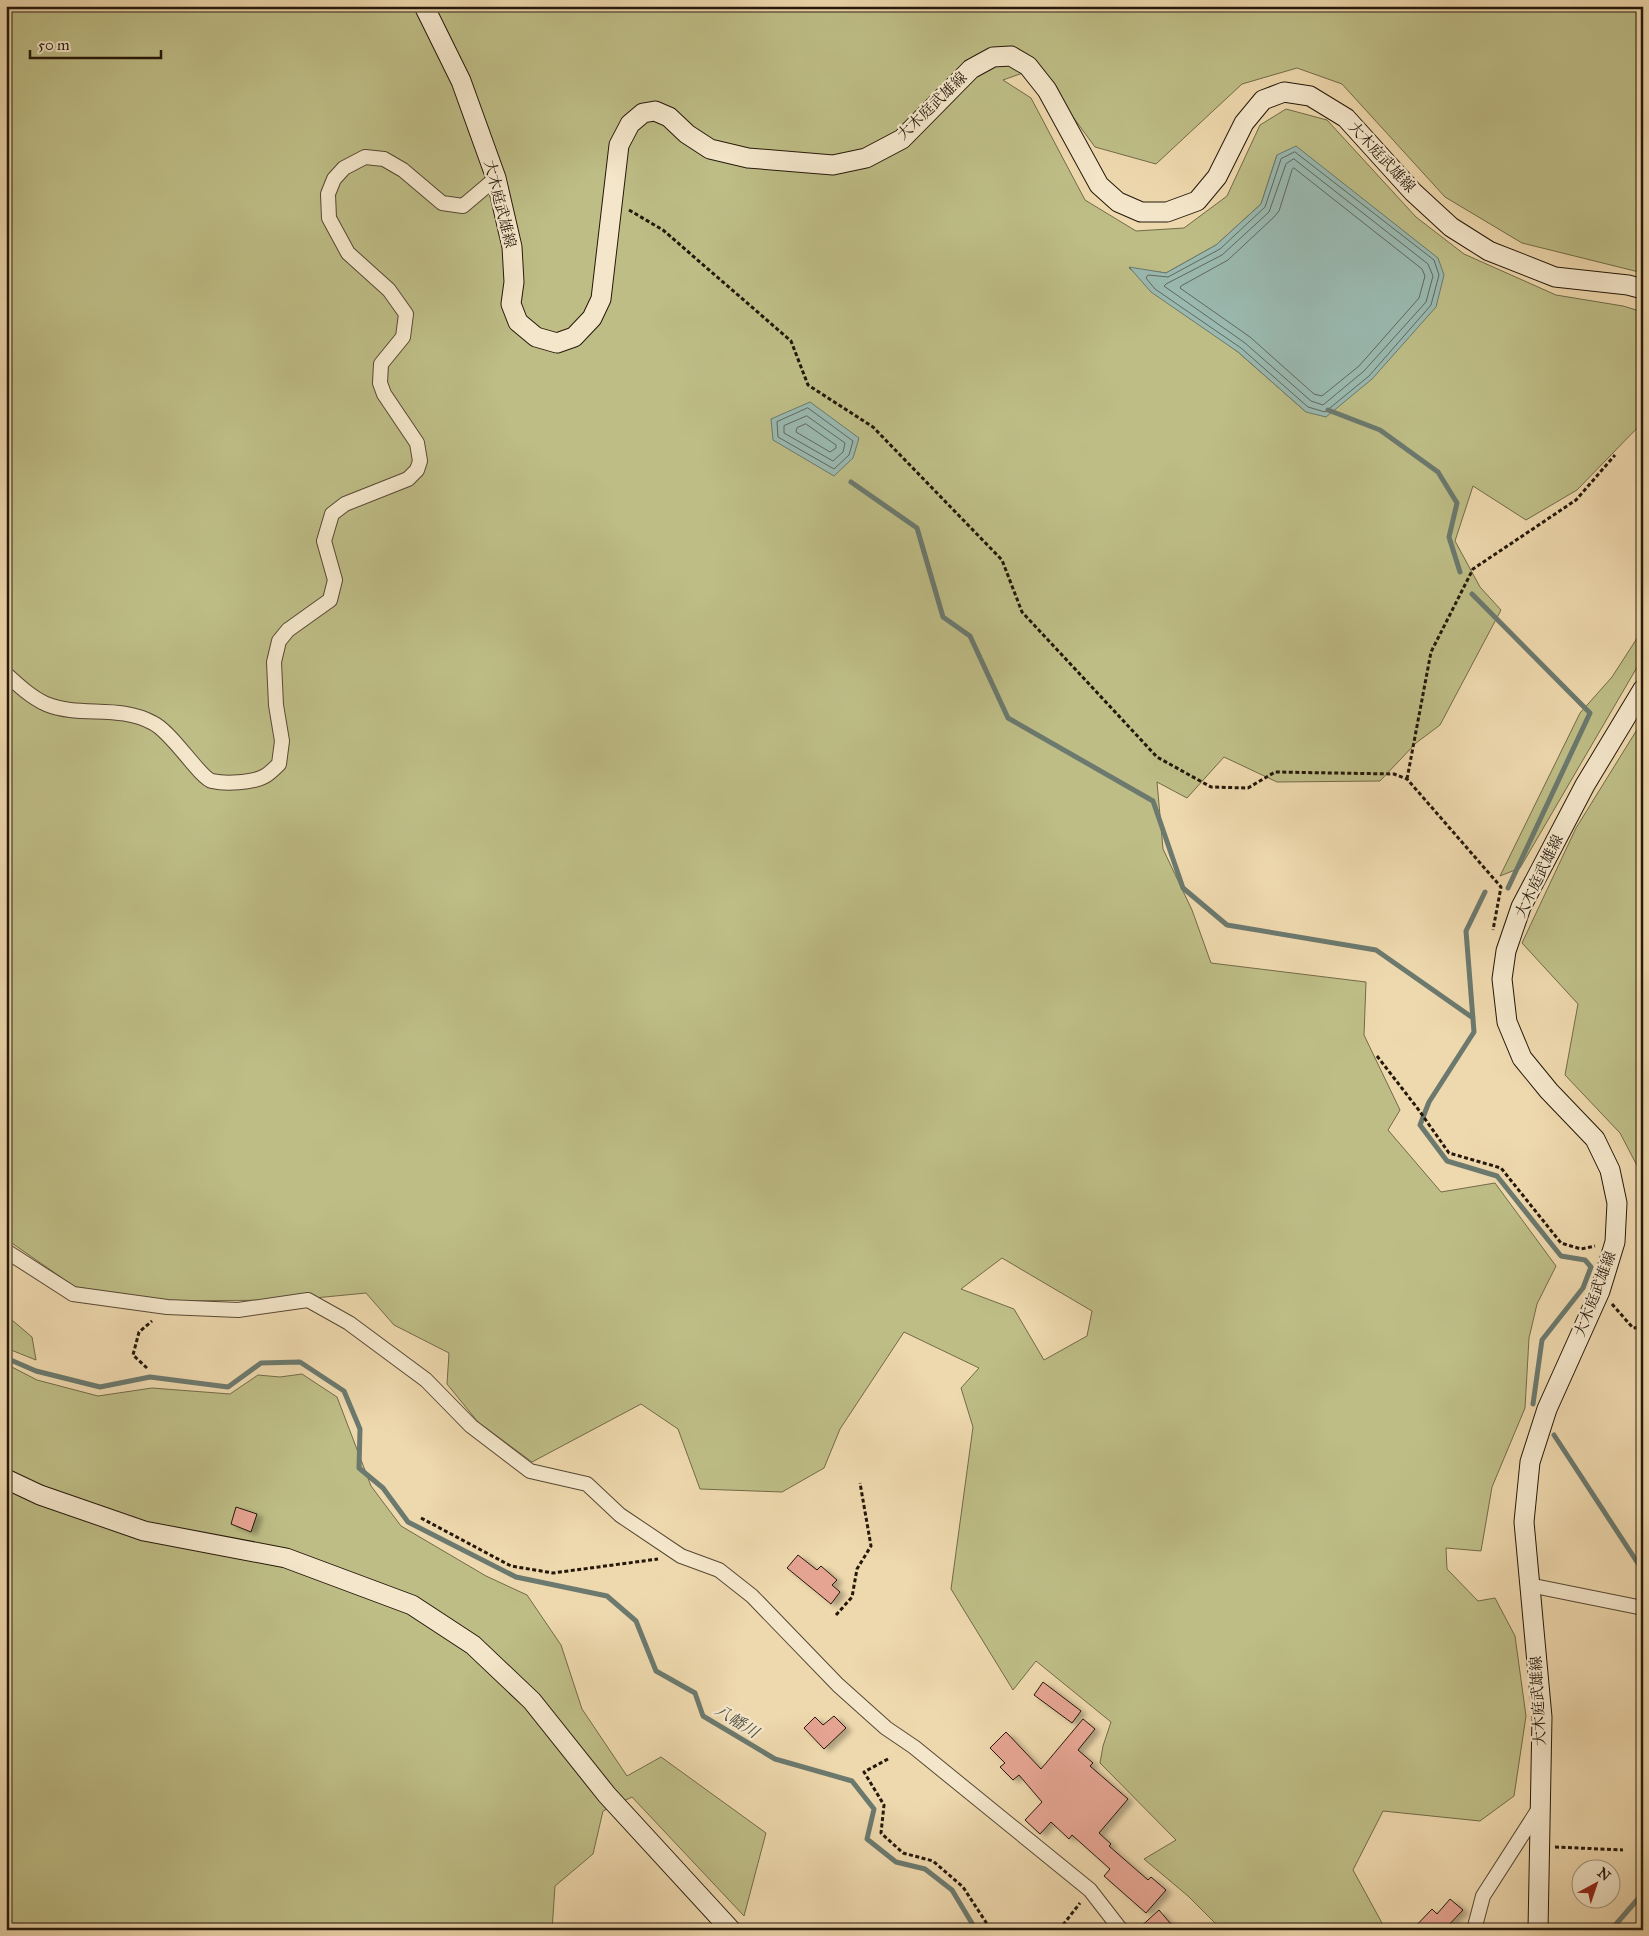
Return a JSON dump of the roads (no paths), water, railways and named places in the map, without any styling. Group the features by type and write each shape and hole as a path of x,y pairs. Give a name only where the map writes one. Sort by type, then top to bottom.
{"main road":[{"name":"大木庭武雄線","path":"424,6 461,81 496,178 512,246 514,282 511,304 518,322 536,337 557,342 574,337 592,318 601,299 619,145 630,124 643,113 655,111 669,118 687,134 710,149 748,158 833,164 866,158 902,139 971,69 992,57 1011,56 1028,66 1047,90 1099,185 1118,202 1141,212 1168,212 1197,201 1217,177 1244,123 1263,100 1284,92 1310,96 1346,118 1413,192 1451,228 1488,251 1555,276 1628,285 1643,289"},
{"name":"大木庭武雄線","path":"1538,1930 1542,1717 1524,1522 1530,1462 1546,1409 1600,1291 1615,1242 1617,1203 1610,1170 1594,1139 1549,1091 1522,1058 1507,1022 1502,978 1506,951 1526,898 1585,785 1643,689"},
{"path":"6,1479 40,1495 144,1531 286,1558 412,1605 474,1645 532,1702 607,1795 731,1930"}],"street":[{"path":"6,674 23,689 46,704 66,709 128,713 154,723 175,740 202,774 211,781 244,782 264,777 279,764 282,741 276,705 274,662 279,641 288,630 330,600 336,580 324,541 332,514 345,504 408,479 417,470 420,461 417,443 384,394 380,384 381,364 403,337 406,314 389,290 348,253 329,218 328,194 334,179 344,168 365,157 384,159 390,162 403,170 442,203 463,206 496,178"},
{"path":"6,1251 73,1294 167,1307 238,1310 308,1300 349,1323 426,1380 471,1426 530,1471 587,1484 620,1515 681,1556 719,1570 752,1596 838,1684 886,1728 914,1748 1090,1890 1121,1930"},
{"path":"1529,1585 1643,1608"},
{"path":"1474,1930 1483,1896 1540,1807"}],"water":[{"path":"1296,146 1438,258 1444,275 1436,307 1372,379 1326,417 1306,412 1238,352 1151,292 1129,267 1166,273 1216,245 1261,204 1277,155"},
{"path":"810,402 859,438 853,458 834,476 773,440 771,419"}],"waterway":[{"path":"1328,410 1380,430 1438,472 1457,503 1449,537 1460,572"},
{"path":"851,482 917,528 943,617 970,636 1008,718 1153,801 1183,888 1227,925 1376,950 1473,1018"},
{"path":"1472,594 1590,713 1508,888"},
{"path":"1485,892 1466,931 1474,1032 1429,1102 1420,1125 1447,1161 1497,1176 1561,1256 1585,1260 1591,1267 1583,1288 1542,1340 1533,1404"},
{"name":"八幡川","path":"6,1358 36,1371 100,1387 150,1377 228,1387 261,1363 300,1362 344,1391 360,1429 359,1468 383,1488 408,1522 516,1577 607,1596 636,1621 656,1671 695,1693 703,1716 775,1759 852,1781 874,1809 867,1839 896,1862 925,1869 952,1890 976,1930"},
{"path":"1554,1435 1643,1571"},
{"path":"1611,1930 1643,1893"}]}
